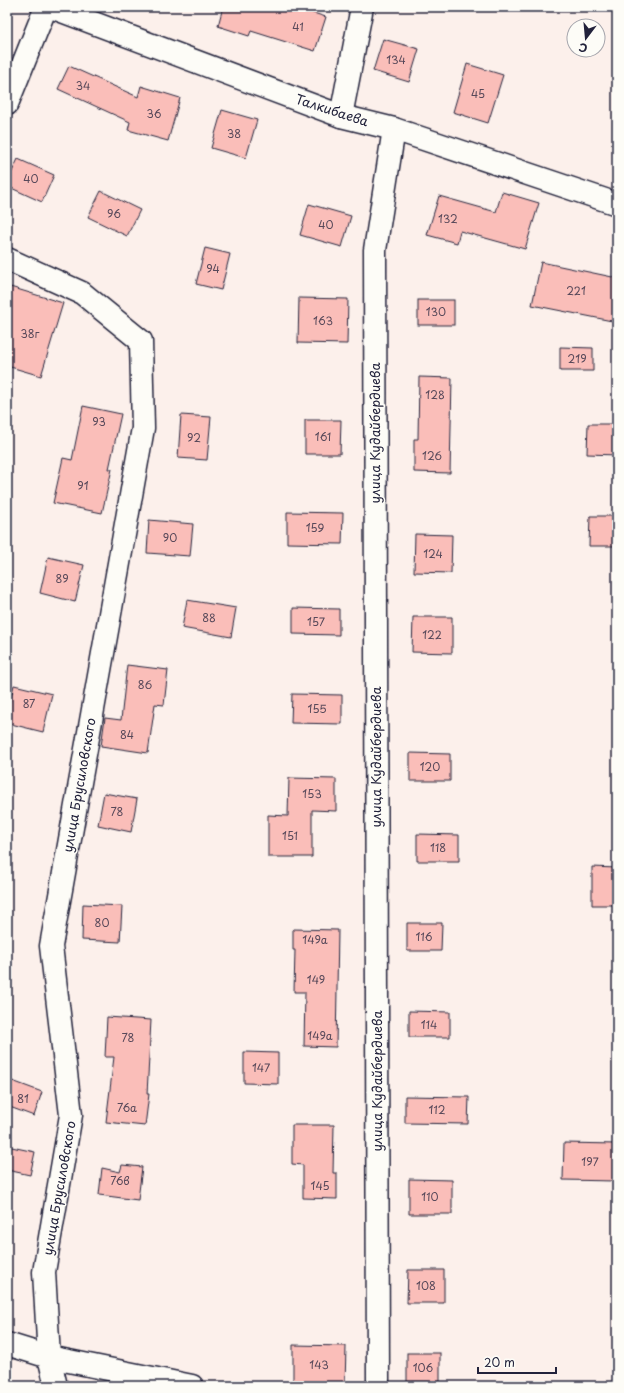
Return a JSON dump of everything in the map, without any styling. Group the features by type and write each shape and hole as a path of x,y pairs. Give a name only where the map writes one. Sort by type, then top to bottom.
{"street":[{"path":"7,104 46,7"},
{"name":"Талкибаева","path":"51,7 341,116 394,129 617,204"},
{"path":"341,116 362,7"},
{"name":"улица Кудайбердиева","path":"378,1386 375,250 394,129"},
{"name":"улица Брусиловского","path":"7,259 82,293 141,341 143,428 51,946 71,1115 44,1272 49,1357 56,1386"},
{"path":"7,1344 49,1357 192,1386"}],"building":[{"path":"223,7 294,7 326,17 315,51 251,31 249,36 218,26"},
{"path":"383,39 419,49 409,82 373,71"},
{"path":"467,64 503,75 488,123 453,112"},
{"path":"69,66 138,97 141,86 180,98 168,141 128,130 130,122 58,89"},
{"path":"222,110 257,120 246,158 211,148"},
{"path":"18,159 54,175 42,202 7,186 7,182"},
{"path":"101,191 140,210 127,236 88,217"},
{"path":"502,192 539,203 525,249 460,231 457,243 427,235 439,196 496,212"},
{"path":"309,204 351,216 342,247 300,235"},
{"path":"205,248 230,254 221,290 196,284"},
{"path":"541,262 617,278 617,322 532,305"},
{"path":"7,286 63,303 41,376 7,366"},
{"path":"299,298 348,299 347,344 298,343"},
{"path":"418,300 454,300 454,325 418,325"},
{"path":"560,347 593,348 593,371 560,371"},
{"path":"419,377 452,378 450,473 414,472 414,439 418,439"},
{"path":"83,406 121,414 109,469 112,469 102,513 53,503 63,458 72,460"},
{"path":"181,415 211,417 207,460 178,458"},
{"path":"305,420 341,420 340,454 305,454"},
{"path":"588,424 617,424 617,455 587,454"},
{"path":"287,512 343,513 342,544 287,543"},
{"path":"590,516 617,516 617,546 589,546"},
{"path":"149,520 193,524 190,556 147,553"},
{"path":"415,534 452,535 451,573 414,572"},
{"path":"48,557 84,565 75,602 40,593"},
{"path":"187,600 236,608 231,637 182,628"},
{"path":"293,608 339,609 339,635 293,634"},
{"path":"413,617 452,617 452,653 412,652"},
{"path":"127,665 168,670 164,705 155,704 148,753 101,746 105,718 121,720"},
{"path":"14,685 52,694 43,732 7,723 7,713"},
{"path":"292,694 342,695 342,724 291,723"},
{"path":"410,753 450,754 450,781 410,781"},
{"path":"289,778 336,779 336,811 312,810 312,857 268,857 268,815 288,816"},
{"path":"104,793 137,799 131,832 98,825"},
{"path":"417,834 459,835 459,861 417,861"},
{"path":"592,867 617,868 617,905 592,905"},
{"path":"83,904 122,906 120,942 82,940"},
{"path":"407,923 442,923 441,951 407,951"},
{"path":"293,929 338,930 336,1047 304,1046 305,992 294,992 295,950 293,950"},
{"path":"409,1011 450,1012 450,1037 409,1037"},
{"path":"107,1017 151,1020 147,1094 149,1094 145,1126 106,1122 114,1057 105,1057"},
{"path":"244,1052 278,1053 278,1084 244,1083"},
{"path":"7,1079 42,1092 34,1116 7,1106"},
{"path":"405,1096 469,1097 468,1124 405,1123"},
{"path":"292,1125 334,1125 333,1173 337,1173 337,1199 303,1198 303,1165 292,1164"},
{"path":"564,1143 616,1144 615,1181 563,1180"},
{"path":"7,1146 35,1152 30,1175 7,1170"},
{"path":"122,1165 142,1167 138,1200 99,1195 102,1168 120,1172"},
{"path":"409,1179 452,1180 452,1214 409,1214"},
{"path":"408,1270 444,1270 444,1303 407,1303"},
{"path":"293,1345 346,1346 345,1386 293,1385"},
{"path":"407,1353 440,1353 440,1382 407,1382"}]}
